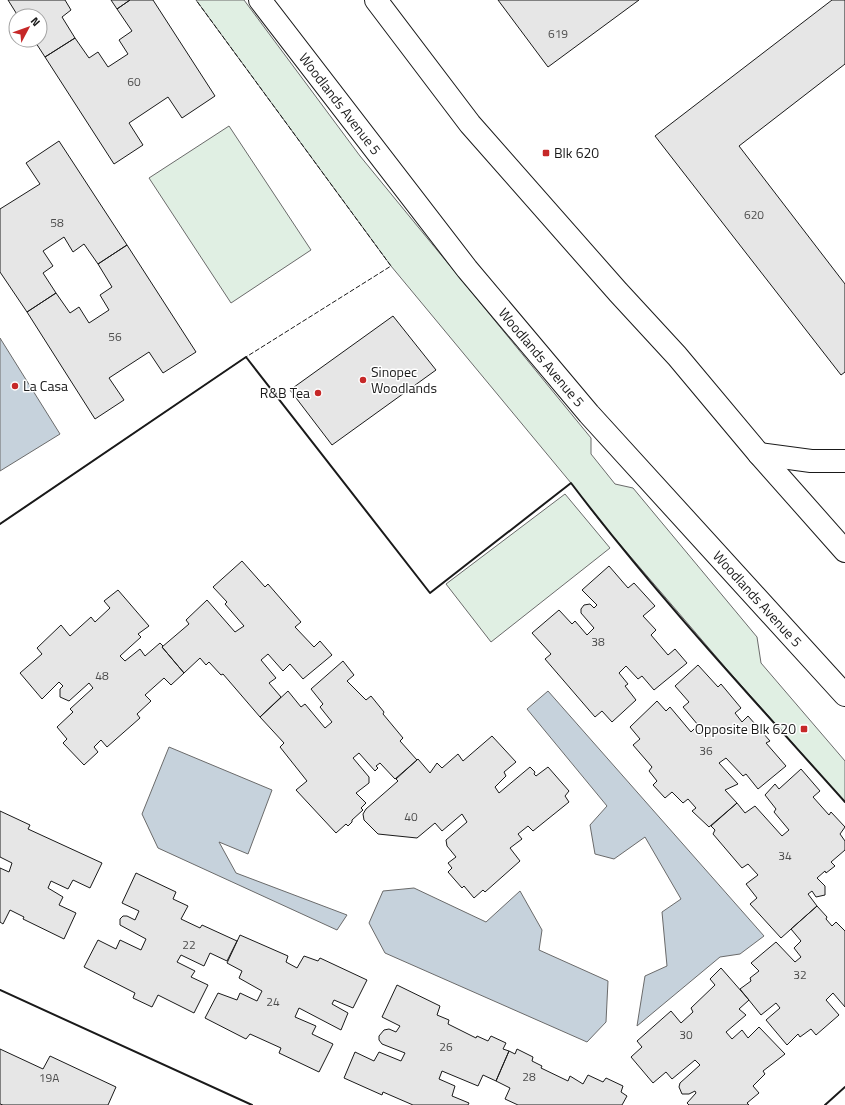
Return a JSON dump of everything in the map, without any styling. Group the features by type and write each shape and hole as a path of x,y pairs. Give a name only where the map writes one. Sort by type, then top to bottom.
{"main road":[{"path":"376,0 470,124 618,292 677,356 759,454 845,551"},
{"name":"Woodlands Avenue 5","path":"262,1 467,269 589,414 845,695"},
{"path":"759,454 811,461 845,461"}],"green space":[{"path":"196,0 244,0 360,156 591,438 591,454 615,484 633,488 757,637 761,663 845,761 845,802 725,667 600,521 571,483 391,266"},
{"path":"229,126 311,250 231,303 149,178"},
{"path":"565,494 610,548 491,642 446,584"}],"shaded area":[{"name":"La Casa","path":"0,338 60,434 0,471"},
{"path":"548,691 764,936 740,954 720,957 637,1026 645,976 667,966 662,912 681,899 645,837 614,859 595,854 590,825 607,806 527,709"},
{"path":"169,747 272,790 248,854 219,842 236,873 347,915 337,930 158,848 142,814"},
{"path":"414,888 486,922 520,891 542,930 539,950 608,981 606,1022 587,1042 385,953 369,923 383,891"}],"building":[{"path":"8,0 65,0 71,10 62,17 75,38 45,57 39,48 48,48 48,8 13,8"},
{"path":"111,0 130,0 117,9"},
{"path":"130,0 153,0 215,96 182,118 168,97 129,123 143,145 114,164 45,57 75,38 89,58 98,52 108,67 128,54 119,40 132,31 117,9"},
{"path":"498,0 639,0 548,67"},
{"path":"832,0 845,0 845,64 739,146 845,284 845,372 841,375 655,136"},
{"path":"59,141 127,245 98,264 84,244 73,252 64,237 43,251 53,266 43,273 56,293 27,312 0,272 0,209 40,184 26,163"},
{"path":"127,245 196,352 163,373 149,352 109,378 124,400 95,419 27,312 56,293 70,313 79,307 89,323 109,310 100,295 112,287 98,264"},
{"name":"Sinopec Woodlands","path":"393,316 436,370 332,445 290,390"},
{"path":"242,561 265,587 268,584 301,622 295,627 314,647 320,641 332,655 303,679 290,664 283,671 268,654 261,660 276,678 269,683 281,697 260,717 223,674 221,675 209,662 206,665 200,658 184,673 162,647 189,624 186,620 207,600 235,632 244,626 225,604 227,602 213,587"},
{"path":"609,566 628,588 634,583 655,606 643,616 656,630 651,635 668,655 675,649 687,663 654,690 642,676 638,679 626,666 619,673 628,684 625,686 636,700 612,722 602,711 595,717 545,659 551,654 532,633 559,610 572,624 575,621 587,635 594,628 581,613 581,609 584,605 590,604 594,608 597,605 582,590"},
{"path":"118,590 149,626 138,634 141,637 120,656 125,661 140,649 145,656 160,643 184,673 171,685 164,678 145,695 151,701 137,714 140,718 107,747 101,740 94,747 98,752 84,765 63,743 67,739 57,727 73,712 70,709 93,688 89,683 69,701 60,697 60,689 63,686 59,682 42,699 20,673 42,654 37,648 61,625 70,636 91,617 95,622 110,608 104,601"},
{"path":"343,661 354,675 347,681 366,700 371,696 384,712 383,714 403,738 400,741 417,760 395,779 380,763 376,766 378,768 375,771 359,753 353,758 369,777 369,783 356,793 366,803 361,808 363,810 348,826 346,824 336,833 296,790 307,781 280,747 284,743 260,717 288,691 301,707 305,704 325,728 332,722 320,707 323,704 311,689"},
{"path":"698,665 718,687 721,684 741,708 735,713 742,722 748,716 770,741 766,743 786,766 758,789 746,774 743,776 726,758 719,763 738,784 725,790 737,803 709,827 692,811 696,808 688,799 683,803 672,792 665,798 653,785 657,781 649,771 652,767 633,745 640,739 630,727 657,701 666,711 670,707 691,732 698,725 683,707 689,702 675,686"},
{"path":"492,736 516,762 504,772 506,776 495,787 499,793 530,767 535,772 534,774 536,776 548,767 569,791 565,796 569,802 533,831 528,826 518,834 522,839 510,848 520,861 485,892 483,890 474,898 464,886 462,888 448,872 452,868 448,863 456,857 447,846 446,840 467,822 462,814 442,831 435,823 417,838 378,834 364,820 363,814 366,809 398,781 396,779 418,759 430,773 437,763 442,768 458,754 463,761"},
{"path":"801,769 820,791 813,797 829,815 831,812 845,827 840,834 845,841 845,850 831,862 835,866 826,873 825,871 817,878 825,886 825,895 816,897 812,891 808,894 817,906 781,938 750,904 757,898 746,884 758,875 748,864 742,868 713,834 715,830 711,826 737,803 745,813 755,806 782,836 789,830 774,812 776,809 765,795 775,784 779,789"},
{"path":"0,811 30,825 28,829 102,863 90,888 73,880 68,889 51,881 48,888 63,897 59,905 76,913 64,939 23,919 24,917 10,910 3,924 0,922 0,868 9,872 12,863 0,857"},
{"path":"136,873 176,892 173,899 188,906 181,919 200,928 202,925 237,941 227,961 210,953 204,966 181,955 177,962 195,971 191,977 208,985 194,1013 158,995 152,1007 133,998 135,993 84,967 98,940 116,949 120,940 141,950 146,939 120,925 120,919 123,916 127,916 135,920 139,911 122,903"},
{"path":"817,906 827,917 826,919 832,926 836,922 845,931 845,1007 833,993 826,1000 839,1015 816,1035 811,1029 800,1037 798,1034 787,1045 766,1020 780,1008 776,1003 761,1015 740,989 751,981 750,978 759,971 751,963 776,942 795,962 801,957 794,948 801,941 791,929"},
{"path":"240,935 288,956 286,962 297,968 304,956 318,961 320,958 367,980 353,1008 334,1000 332,1004 348,1013 341,1030 299,1008 295,1017 316,1026 312,1034 333,1044 319,1072 279,1053 281,1048 250,1034 246,1039 205,1018 218,993 237,1000 240,993 257,1001 262,991 239,978 242,971 227,963"},
{"path":"721,968 749,1000 739,1009 746,1015 726,1032 732,1039 742,1030 748,1038 759,1027 785,1054 763,1071 765,1074 753,1086 759,1093 747,1103 749,1105 689,1105 687,1103 696,1093 695,1091 689,1094 682,1094 679,1087 680,1083 700,1065 695,1060 672,1079 666,1072 653,1083 631,1057 642,1047 637,1041 671,1011 681,1023 693,1012 691,1008 715,985 710,979"},
{"path":"397,985 440,1006 437,1015 449,1020 448,1024 476,1038 477,1036 488,1041 491,1036 506,1043 503,1049 509,1051 496,1081 483,1075 478,1086 442,1071 439,1079 455,1086 452,1096 469,1103 468,1105 413,1105 383,1092 382,1095 344,1078 355,1052 374,1061 379,1052 401,1061 405,1053 382,1044 379,1040 379,1036 384,1030 389,1029 396,1032 400,1026 382,1017"},
{"path":"0,1049 43,1069 50,1056 116,1087 108,1105 3,1105 0,1104"},
{"path":"517,1049 533,1057 532,1061 542,1066 541,1068 568,1081 570,1076 583,1084 588,1075 603,1082 606,1078 623,1086 621,1092 627,1096 622,1105 518,1105 505,1099 510,1088 496,1081 509,1051 515,1054"}],"fence":[{"path":"0,524 246,357 391,266 196,0"}],"wall":[{"path":"0,524 246,357 430,593 571,483 603,525 671,606 845,802"},
{"path":"0,990 252,1105"},
{"path":"825,1105 845,1087"}],"place":[{"name":"Blk 620","path":"546,153"},
{"name":"Sinopec Woodlands","path":"363,380"},
{"name":"La Casa","path":"15,386"},
{"name":"R&B Tea","path":"318,393"},
{"name":"Opposite Blk 620","path":"804,729"}]}
